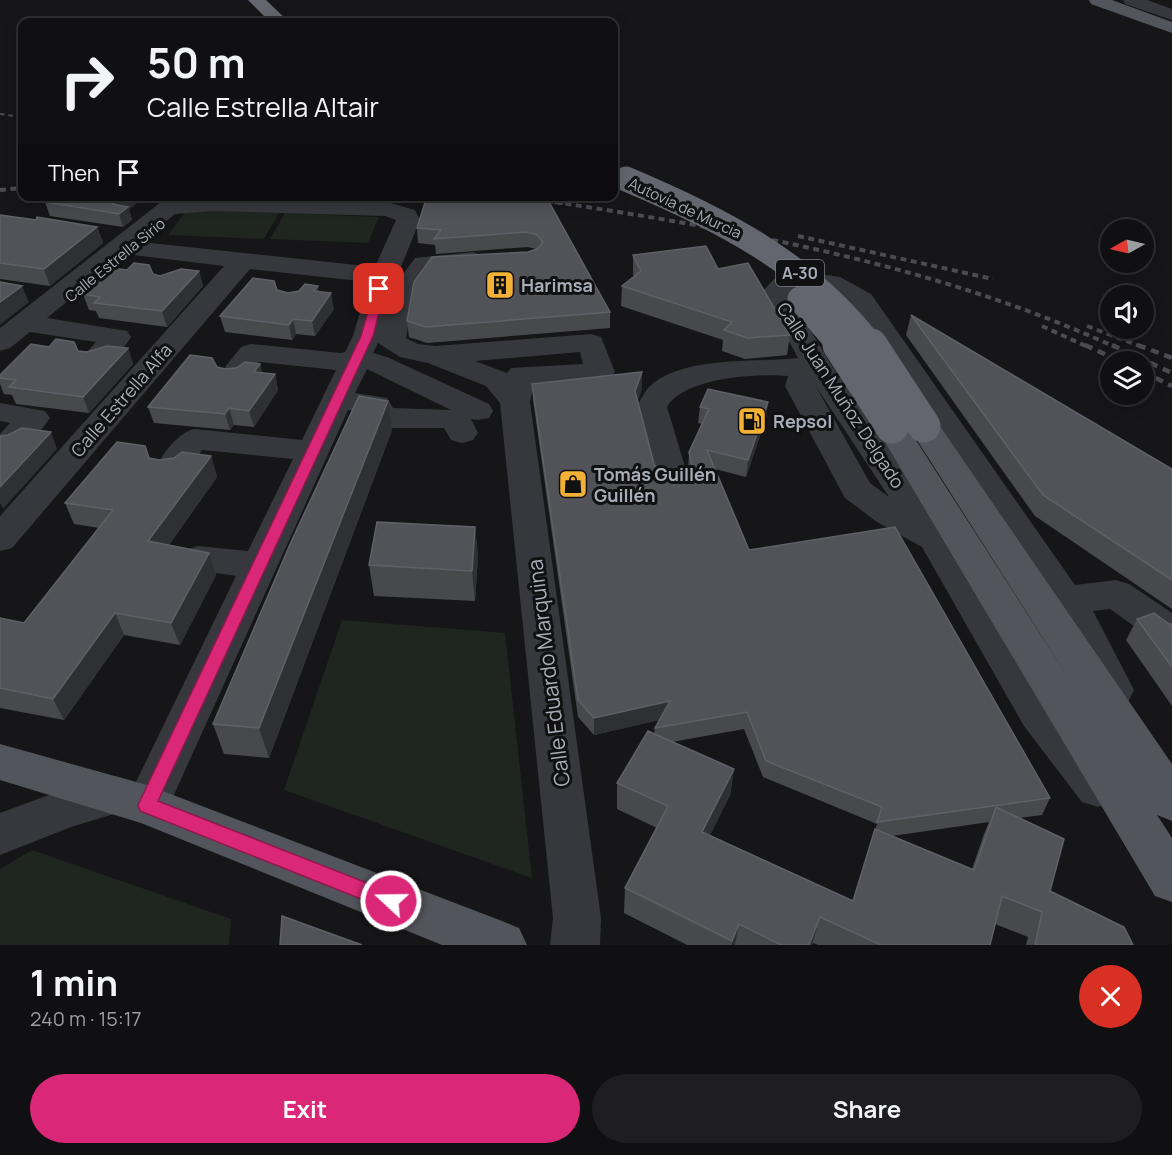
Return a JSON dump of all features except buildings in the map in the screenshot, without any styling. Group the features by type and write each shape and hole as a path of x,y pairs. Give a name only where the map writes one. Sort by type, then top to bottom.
{"highway":[{"path":"248,2 256,18"},
{"path":"248,2 274,18"},
{"name":"Autovía de Murcia","path":"618,176 723,223 763,247 810,281 862,334 908,427"},
{"name":"Autovía de Murcia","path":"618,191 704,231 742,254 787,287 814,313 908,427"}],"main road":[{"path":"1097,0 1172,28"},
{"path":"1114,0 1172,22"},
{"path":"908,427 1172,801"},
{"name":"Calle Juan Muñoz Delgado","path":"908,427 1171,880"},
{"path":"13,768 131,800 502,945"}],"street":[{"path":"1131,0 1172,15"},
{"name":"Calle Estrella Sirio","path":"0,355 56,297 116,247 189,205 387,209 406,215 408,220 380,289"},
{"path":"116,247 242,262 380,289"},
{"path":"116,247 172,271"},
{"name":"Calle Estrella Sirio","path":"0,342 30,324 116,247"},
{"path":"485,415 497,380 435,355 410,351 391,341 401,296 424,263 494,259"},
{"name":"Calle Estrella Alfa","path":"0,539 242,262"},
{"name":"Calle Juan Muñoz Delgado","path":"1171,880 1039,714 936,540 810,367 775,292 780,286 815,279 839,284 853,291 861,300 1087,632 1100,664 1172,791"},
{"path":"307,287 380,289"},
{"path":"3,832 68,808 131,800 252,564 306,451 343,402 349,360 380,289"},
{"path":"23,292 56,297"},
{"path":"30,324 96,351"},
{"path":"343,402 376,405 382,416 444,418 457,421 462,427 485,415 520,374 600,372 591,344 435,355"},
{"path":"238,376 261,354 377,363 485,415"},
{"path":"672,480 652,407 655,396 668,385 685,378 788,366 810,367"},
{"path":"343,402 408,398 429,388"},
{"name":"Calle Eduardo Marquina","path":"485,415 577,918 575,945"},
{"path":"177,471 207,440 306,451"},
{"path":"198,559 252,564"},
{"path":"1066,600 1116,594 1172,633"},
{"path":"3,832 30,798 13,768"}],"shaded area":[{"path":"187,210 279,213 264,239 168,235"},
{"path":"285,213 379,217 368,243 270,239"},
{"path":"342,620 505,633 532,878 284,790"},
{"path":"32,850 231,919 229,945 0,945 0,869"}],"railway":[{"path":"0,114 18,116"},
{"path":"0,190 18,188"},
{"path":"547,201 556,202"},
{"path":"556,202 563,203"},
{"path":"556,202 769,239 911,273 980,294 1115,347"},
{"path":"798,236 993,279"},
{"path":"1042,326 1088,347"},
{"path":"1087,326 1142,347"},
{"path":"1085,345 1100,352"},
{"path":"1112,345 1172,373"},
{"path":"1138,345 1172,358"},
{"path":"1154,377 1172,386"}],"place":[{"name":"Harimsa","path":"500,285"},
{"name":"Repsol","path":"752,421"},
{"name":"Tomás Guillén Guillén","path":"573,484"}],"route":[{"path":"379,289 367,336 147,805 391,901"}]}
